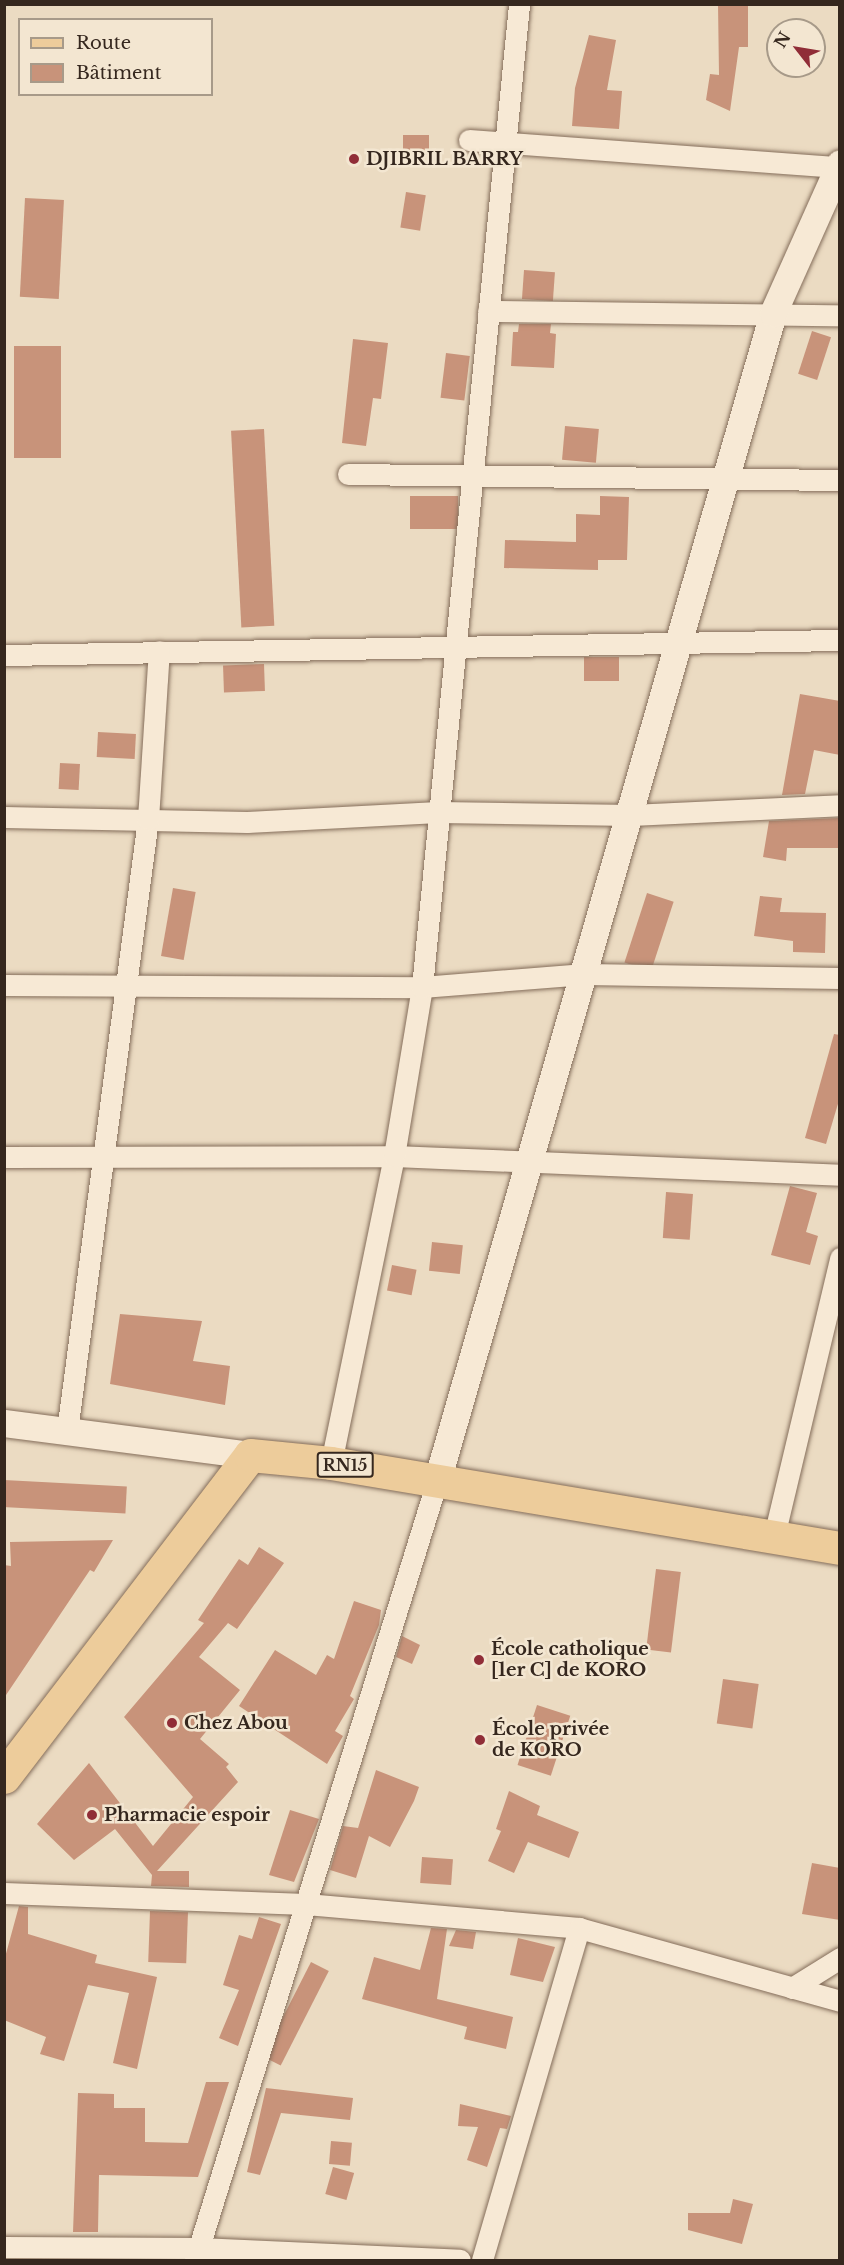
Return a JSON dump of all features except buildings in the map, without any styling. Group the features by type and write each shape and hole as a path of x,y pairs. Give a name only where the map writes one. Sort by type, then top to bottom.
{"main road":[{"name":"RN15","path":"250,1455 331,1463 840,1548"},
{"path":"4,1777 250,1455"}],"street":[{"path":"331,1463 394,1156 422,987 519,4"},
{"path":"197,2254 437,1481 527,1160 682,640 724,478 773,313 839,165 469,140"},
{"path":"488,311 840,315"},
{"path":"348,474 471,473 840,480"},
{"path":"4,656 159,651 456,650 682,640 840,640"},
{"path":"67,1431 103,1159 121,989 148,819 159,651"},
{"path":"4,817 247,822 438,812 631,815 840,805"},
{"path":"4,985 121,989 422,987 584,974 840,978"},
{"path":"4,1157 103,1159 394,1156 840,1175"},
{"path":"774,1536 840,1258"},
{"path":"4,1423 250,1455"},
{"path":"4,1893 306,1904 579,1928 840,2001"},
{"path":"482,2260 579,1928"},
{"path":"792,1988 840,1959"},
{"path":"4,2247 460,2260"}],"place":[{"name":"DJIBRIL BARRY","path":"354,159"},
{"name":"École catholique [1er C] de KORO","path":"479,1660"},
{"name":"Chez Abou","path":"172,1723"},
{"name":"École privée de KORO","path":"480,1740"},
{"name":"Pharmacie espoir","path":"92,1815"}]}
